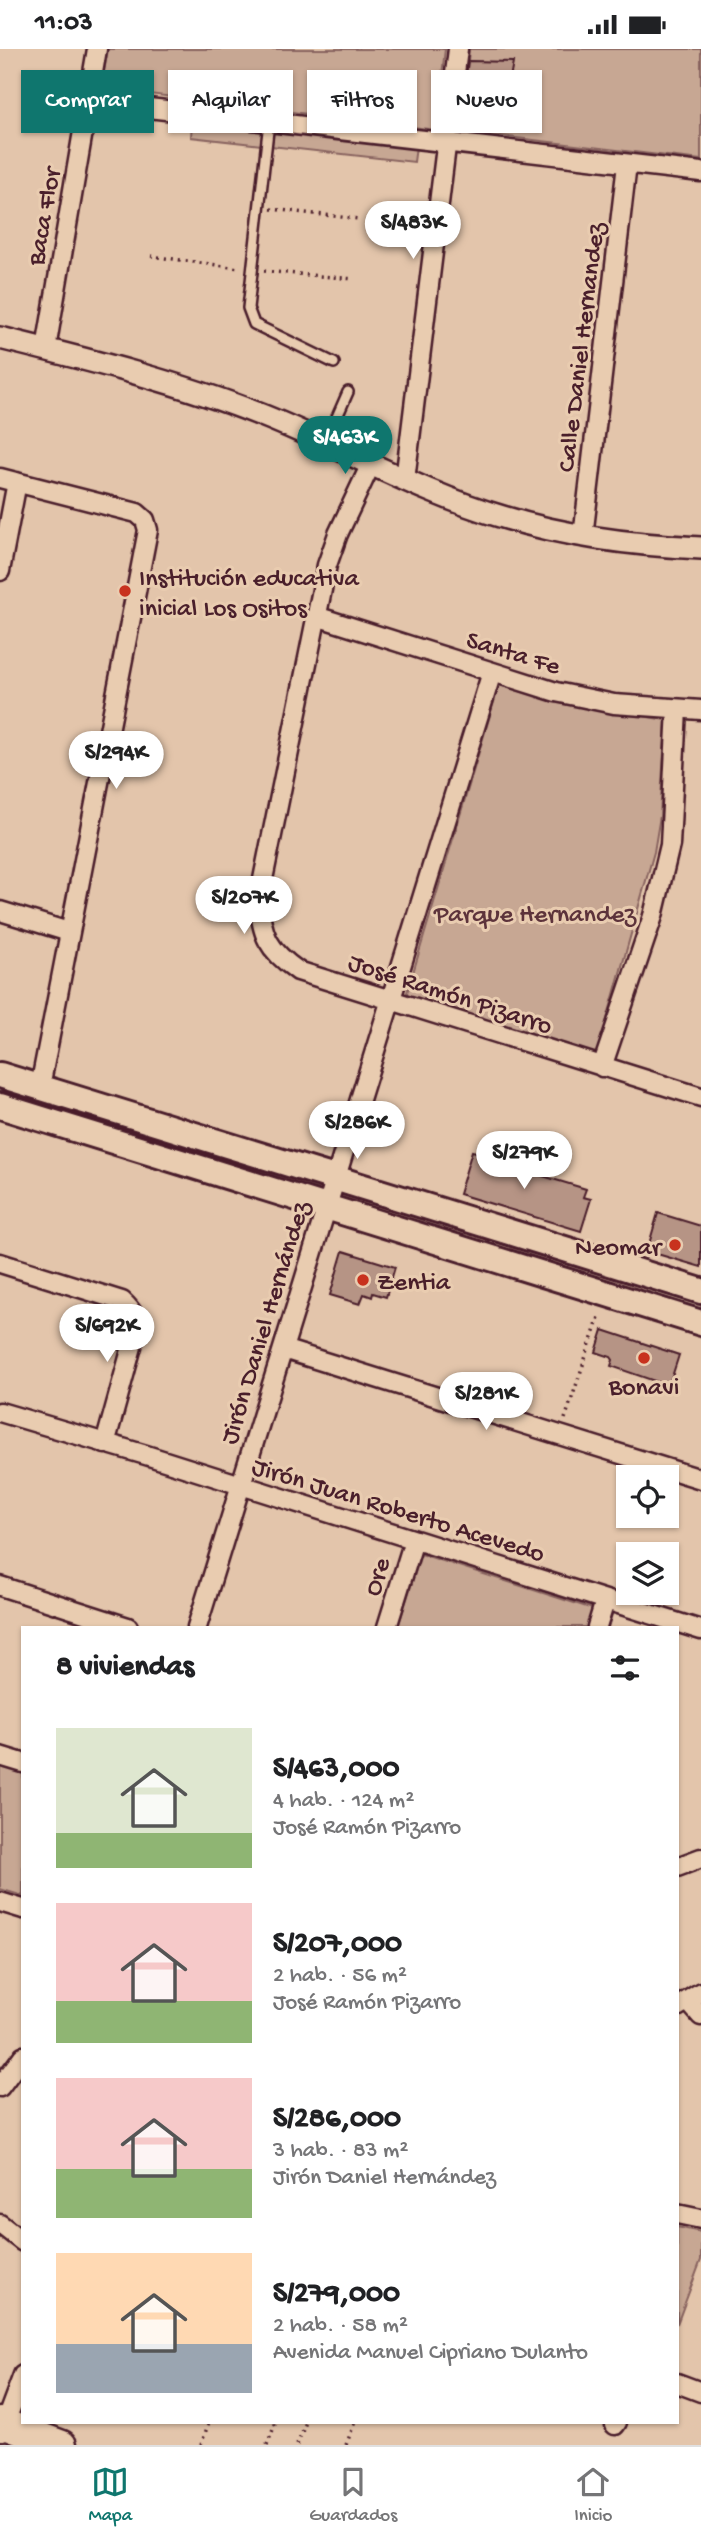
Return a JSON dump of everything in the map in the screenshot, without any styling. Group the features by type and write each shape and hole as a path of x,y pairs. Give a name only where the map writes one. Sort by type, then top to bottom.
{"main road":[{"path":"0,1075 701,1291"},
{"path":"0,1106 701,1323"},
{"path":"1,2427 62,2445"}],"street":[{"name":"Baca Flor","path":"93,70 97,49"},
{"path":"405,480 458,49"},
{"path":"293,125 701,172"},
{"name":"Baca Flor","path":"46,349 83,133"},
{"name":"Calle Daniel Hernandez","path":"583,537 627,164"},
{"path":"0,338 223,401 405,480 502,517 583,537 652,546 701,548"},
{"name":"José Ramón Pizarro","path":"371,464 338,534 327,565 258,899 260,922 267,940 278,957 298,971 701,1097"},
{"path":"0,571 8,480 137,513 145,520 148,530 40,1087"},
{"name":"Santa Fe","path":"316,616 588,700 701,710"},
{"name":"Jirón Daniel Hernández","path":"197,1626 492,672"},
{"path":"602,1067 653,916 670,845 677,709"},
{"path":"0,911 69,932"},
{"path":"0,1263 122,1301 132,1310 136,1319 136,1332 105,1444"},
{"path":"283,1349 701,1479"},
{"name":"Jirón Juan Roberto Acevedo","path":"0,1412 701,1630"},
{"name":"Ore","path":"387,1626 414,1540"},
{"path":"0,1573 6,1588 125,1626"},
{"path":"597,1626 605,1601"},
{"path":"0,1756 21,1762"},
{"path":"679,1866 701,1858"},
{"path":"0,1902 21,1908"},
{"path":"689,2000 701,2016"},
{"path":"8,2080 21,2059"},
{"path":"679,2214 701,2219"},
{"path":"0,2224 21,2240"},
{"path":"1,2427 21,2380"},
{"path":"679,2384 701,2392"}],"lane":[{"path":"267,133 248,308 254,324 334,363"},
{"path":"325,443 348,393"}],"path":[{"path":"260,207 359,219"},
{"path":"151,256 253,270 354,279"},
{"path":"560,1436 607,1293"},
{"path":"201,2445 208,2424"},
{"path":"267,2445 275,2424"},
{"path":"297,2445 305,2424"},
{"path":"346,2445 354,2424"}],"green space":[{"path":"108,49 445,49 443,70 431,70 431,129 417,128 417,70 307,70 307,114 293,112 293,70 168,70 168,96 154,95 154,70 104,70"},
{"path":"469,49 701,49 701,160 476,133 542,133 542,70 512,70 513,63 468,61"},
{"path":"191,133 293,133 416,147 414,162 191,137"},
{"name":"Parque Hernandez","path":"499,685 553,701 666,720 660,816 654,852 597,1055 406,996"},
{"path":"0,1083 325,1186 322,1195 0,1098"},
{"path":"340,1192 701,1300 701,1316 339,1200"},
{"path":"421,1554 593,1609 587,1626 398,1626"},
{"path":"0,1766 21,1772 21,1895 0,1889"},
{"path":"679,2227 701,2232 701,2260 679,2319"}],"building":[{"path":"468,61 513,62 512,70 467,70"},
{"path":"472,1151 510,1160 509,1163 530,1170 529,1172 586,1189 583,1197 591,1199 581,1231 459,1194"},
{"name":"Neomar","path":"658,1213 701,1226 701,1267 647,1251"},
{"name":"Zentia","path":"343,1251 395,1267 386,1297 373,1293 372,1297 364,1294 360,1304 330,1295"},
{"name":"Bonavi","path":"603,1330 679,1355 669,1386 611,1366 611,1357 596,1352"}],"place":[{"name":"Institución educativa inicial Los Ositos","path":"125,591"},
{"name":"Neomar","path":"675,1245"},
{"name":"Zentia","path":"363,1280"},
{"name":"Bonavi","path":"644,1358"}]}
